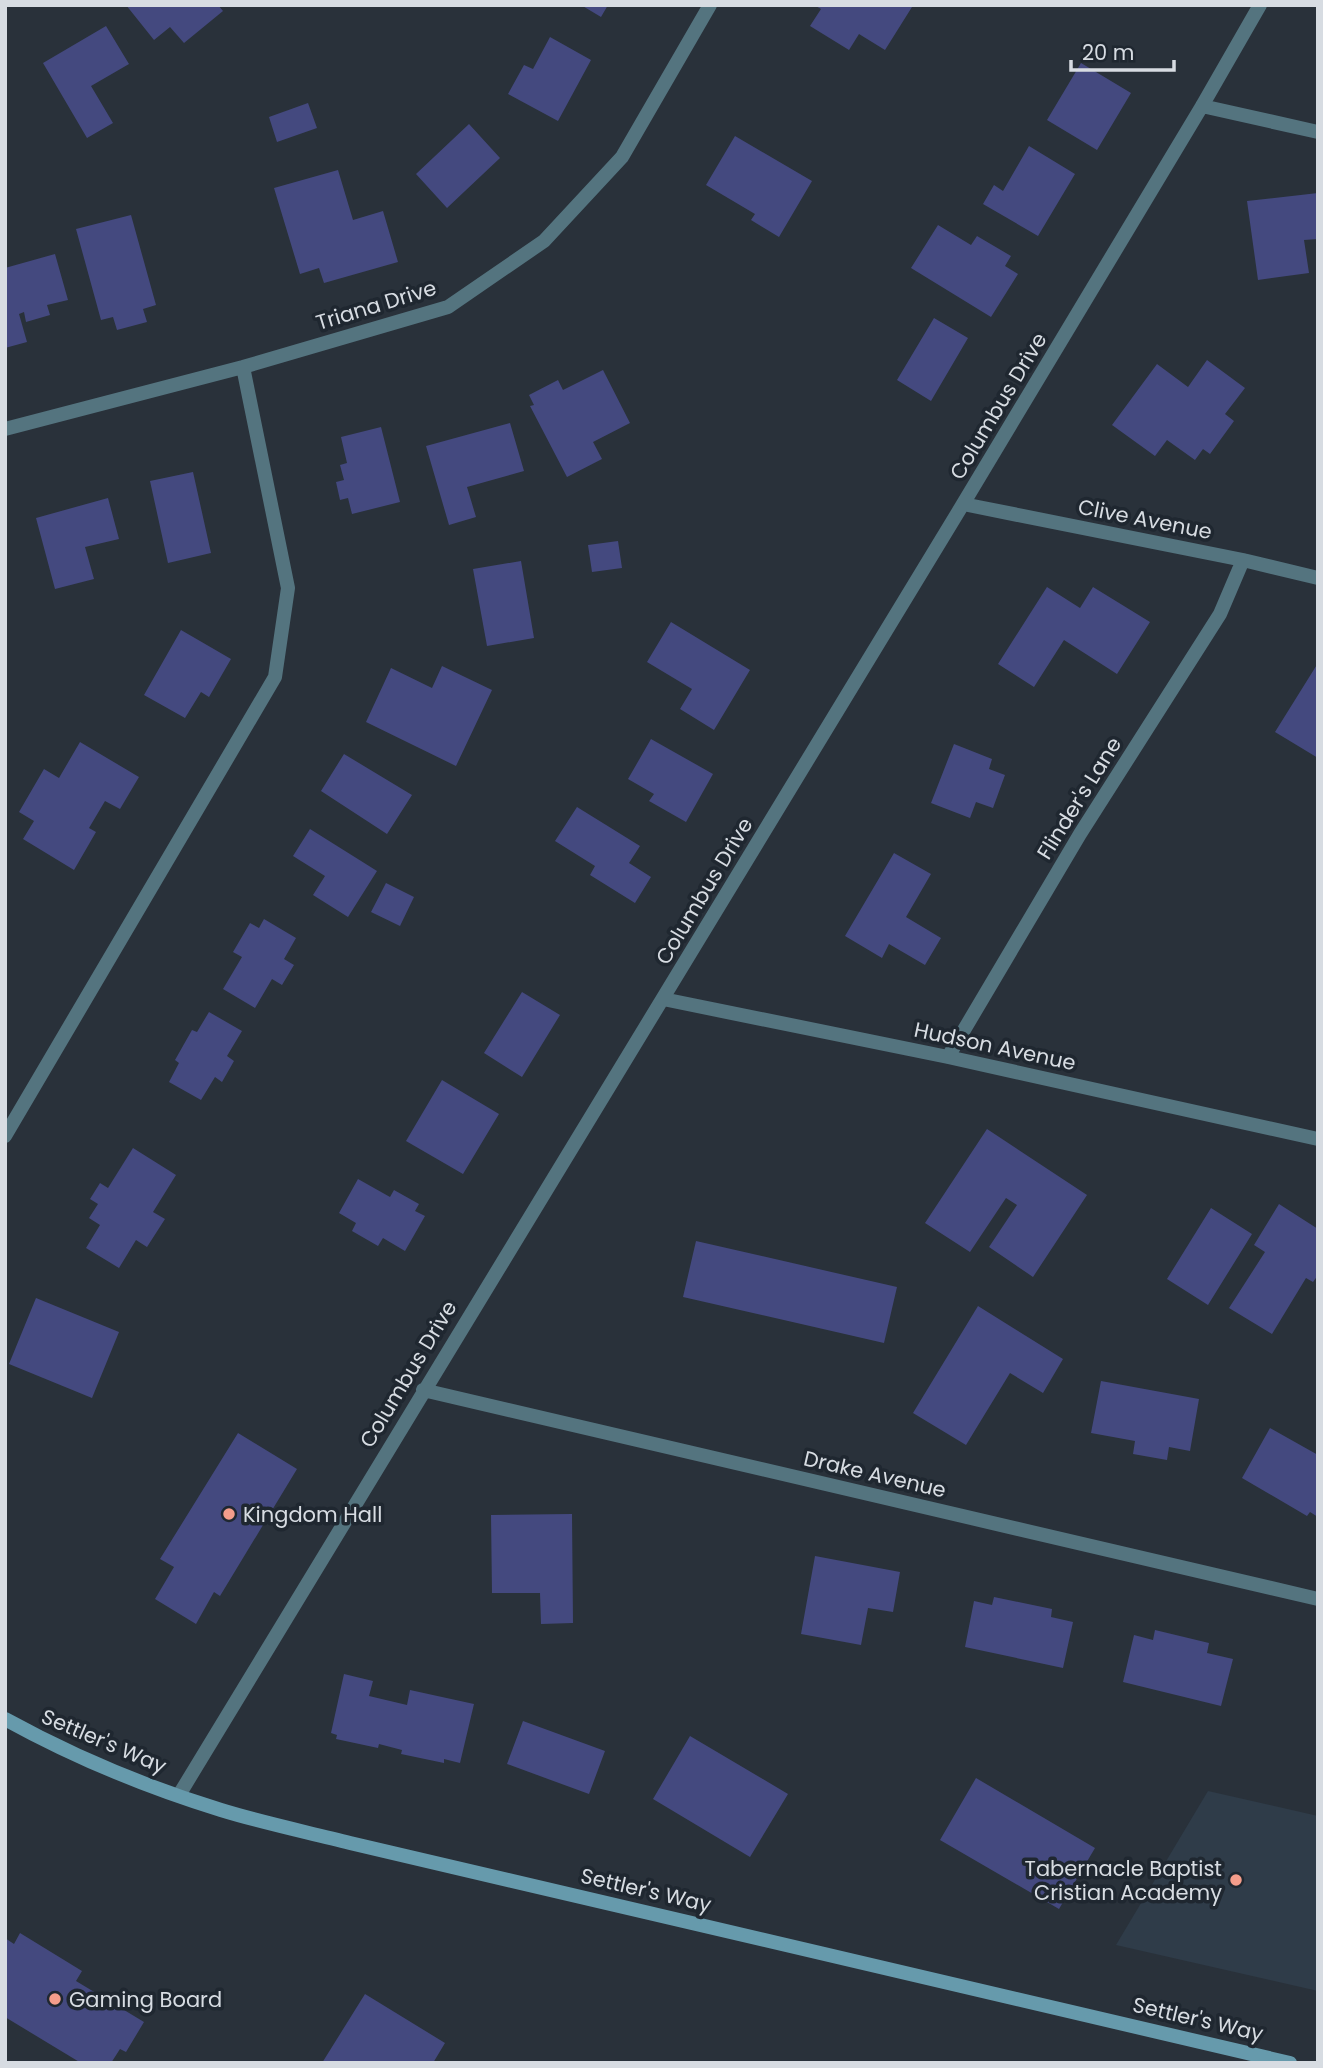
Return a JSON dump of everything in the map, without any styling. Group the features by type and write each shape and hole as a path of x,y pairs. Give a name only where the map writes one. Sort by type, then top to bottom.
{"main road":[{"name":"Settler's Way","path":"5,1719 73,1754 221,1810 350,1843 1290,2063"}],"street":[{"name":"Triana Drive","path":"5,429 243,367 448,307 544,241 622,157 710,5"},
{"name":"Columbus Drive","path":"179,1795 963,504 1260,5"},
{"path":"1202,106 1318,132"},
{"path":"5,1136 275,677 288,587 243,367"},
{"name":"Clive Avenue","path":"963,504 1318,578"},
{"name":"Flinder's Lane","path":"948,1057 1080,834 1220,614 1243,561"},
{"name":"Hudson Avenue","path":"663,999 948,1057 1318,1139"},
{"name":"Drake Avenue","path":"423,1390 1318,1599"}],"shaded area":[{"name":"Tabernacle Baptist Cristian Academy","path":"1208,1791 1318,1816 1318,1991 1116,1945"}],"building":[{"path":"126,5 218,5 223,11 184,43 170,27 154,40"},
{"path":"581,5 608,5 601,17"},
{"path":"814,5 912,7 885,50 859,34 849,50 810,26 821,9"},
{"path":"106,26 129,64 91,86 113,123 87,138 43,63"},
{"path":"550,37 591,60 558,121 508,94 524,65 533,69"},
{"path":"1081,63 1131,93 1097,150 1047,120"},
{"path":"308,103 317,128 277,142 269,117"},
{"path":"469,124 500,158 447,208 416,174"},
{"path":"735,136 812,181 779,237 751,220 755,214 706,185"},
{"path":"1029,146 1075,174 1038,236 983,204 994,185 1003,191"},
{"path":"338,170 353,220 383,211 398,262 324,283 319,268 300,274 274,188"},
{"path":"1318,193 1318,239 1304,240 1309,273 1258,280 1247,201"},
{"path":"131,215 156,305 143,309 147,322 117,330 113,317 101,320 76,229"},
{"path":"938,225 971,245 977,236 1011,256 1005,266 1018,274 991,317 911,268"},
{"path":"55,254 68,300 47,305 50,315 26,322 24,312 19,314 27,342 5,348 5,268"},
{"path":"934,318 968,338 931,401 897,380"},
{"path":"1207,360 1245,388 1225,414 1234,421 1210,454 1203,449 1195,460 1167,440 1155,456 1112,425 1157,364 1188,387"},
{"path":"603,370 630,423 593,442 602,459 567,477 530,406 534,405 529,395 558,380 563,390"},
{"path":"510,423 524,471 467,487 476,517 449,525 426,446"},
{"path":"381,427 400,502 352,514 348,498 340,500 336,482 344,480 340,465 347,463 341,437"},
{"path":"193,472 211,553 168,563 150,481"},
{"path":"108,498 119,539 85,547 94,579 55,589 36,518"},
{"path":"618,541 622,568 592,572 588,545"},
{"path":"521,561 534,638 487,646 473,569"},
{"path":"1047,587 1080,608 1093,587 1150,622 1117,674 1064,640 1034,687 998,664"},
{"path":"671,622 750,670 714,730 680,709 692,689 647,662"},
{"path":"181,630 231,659 209,697 201,692 185,718 144,695"},
{"path":"1318,663 1318,758 1275,732"},
{"path":"442,666 492,690 456,766 366,722 391,668 432,688"},
{"path":"651,739 713,774 686,822 649,801 654,794 628,779"},
{"path":"80,742 139,777 120,809 105,801 89,828 96,832 74,870 23,839 34,821 19,812 44,769 59,778"},
{"path":"954,744 992,759 989,769 1005,775 993,808 976,802 970,818 931,803"},
{"path":"344,754 412,795 387,834 321,791"},
{"path":"577,807 640,846 629,863 651,877 635,903 590,875 595,866 555,841"},
{"path":"310,829 377,871 348,917 313,895 325,876 293,856"},
{"path":"894,853 931,874 906,917 941,938 925,965 889,944 882,958 845,936"},
{"path":"386,883 414,897 400,926 371,912"},
{"path":"264,919 296,938 284,959 294,965 282,985 272,979 255,1008 223,989 242,957 233,952 250,923 259,928"},
{"path":"522,992 560,1015 522,1077 484,1053"},
{"path":"209,1012 242,1031 227,1056 234,1061 222,1082 215,1077 201,1100 169,1082 179,1063 175,1060 192,1030 197,1032"},
{"path":"442,1080 499,1114 463,1174 406,1141"},
{"path":"987,1129 1087,1195 1033,1277 989,1247 1017,1205 1006,1198 970,1252 925,1223"},
{"path":"133,1148 176,1175 153,1212 165,1219 147,1247 136,1240 119,1268 86,1248 100,1225 89,1218 98,1204 90,1199 100,1183 108,1188"},
{"path":"358,1179 390,1197 394,1190 419,1204 415,1211 425,1216 405,1251 383,1238 378,1246 352,1231 356,1223 339,1213"},
{"path":"1279,1204 1318,1229 1318,1275 1313,1282 1306,1278 1272,1334 1229,1308 1265,1252 1254,1245"},
{"path":"1211,1208 1252,1234 1208,1305 1167,1279"},
{"path":"696,1241 897,1287 884,1343 683,1297"},
{"path":"36,1298 119,1332 92,1398 9,1364"},
{"path":"978,1306 1063,1359 1043,1393 1010,1373 966,1445 913,1413"},
{"path":"1101,1381 1199,1399 1190,1451 1169,1447 1167,1460 1133,1454 1135,1441 1091,1433"},
{"path":"1270,1428 1318,1455 1318,1517 1310,1512 1307,1516 1242,1478"},
{"name":"Kingdom Hall","path":"238,1433 297,1469 220,1596 214,1592 196,1624 155,1599 174,1567 160,1559"},
{"path":"572,1514 573,1623 541,1624 540,1593 492,1593 491,1515"},
{"path":"815,1556 900,1572 893,1612 868,1608 861,1645 801,1634"},
{"path":"994,1597 1052,1609 1051,1617 1073,1622 1063,1668 965,1647 974,1601 992,1605"},
{"path":"1155,1630 1209,1643 1207,1653 1233,1659 1221,1706 1123,1682 1134,1635 1153,1640"},
{"path":"344,1674 373,1681 369,1696 407,1705 410,1690 474,1704 460,1763 444,1759 444,1763 401,1754 402,1750 379,1744 378,1748 336,1739 337,1735 331,1733"},
{"path":"523,1721 605,1751 589,1794 507,1764"},
{"path":"690,1736 788,1794 750,1857 653,1799"},
{"path":"976,1778 1095,1848 1059,1909 940,1840"},
{"name":"Gaming Board","path":"20,1933 82,1971 76,1981 144,2022 126,2052 120,2049 111,2063 81,2063 5,2017 5,1938 14,1944"},
{"path":"365,1994 445,2043 433,2063 322,2063"}],"place":[{"name":"Kingdom Hall","path":"229,1514"},
{"name":"Tabernacle Baptist Cristian Academy","path":"1236,1880"},
{"name":"Gaming Board","path":"55,1999"}]}
